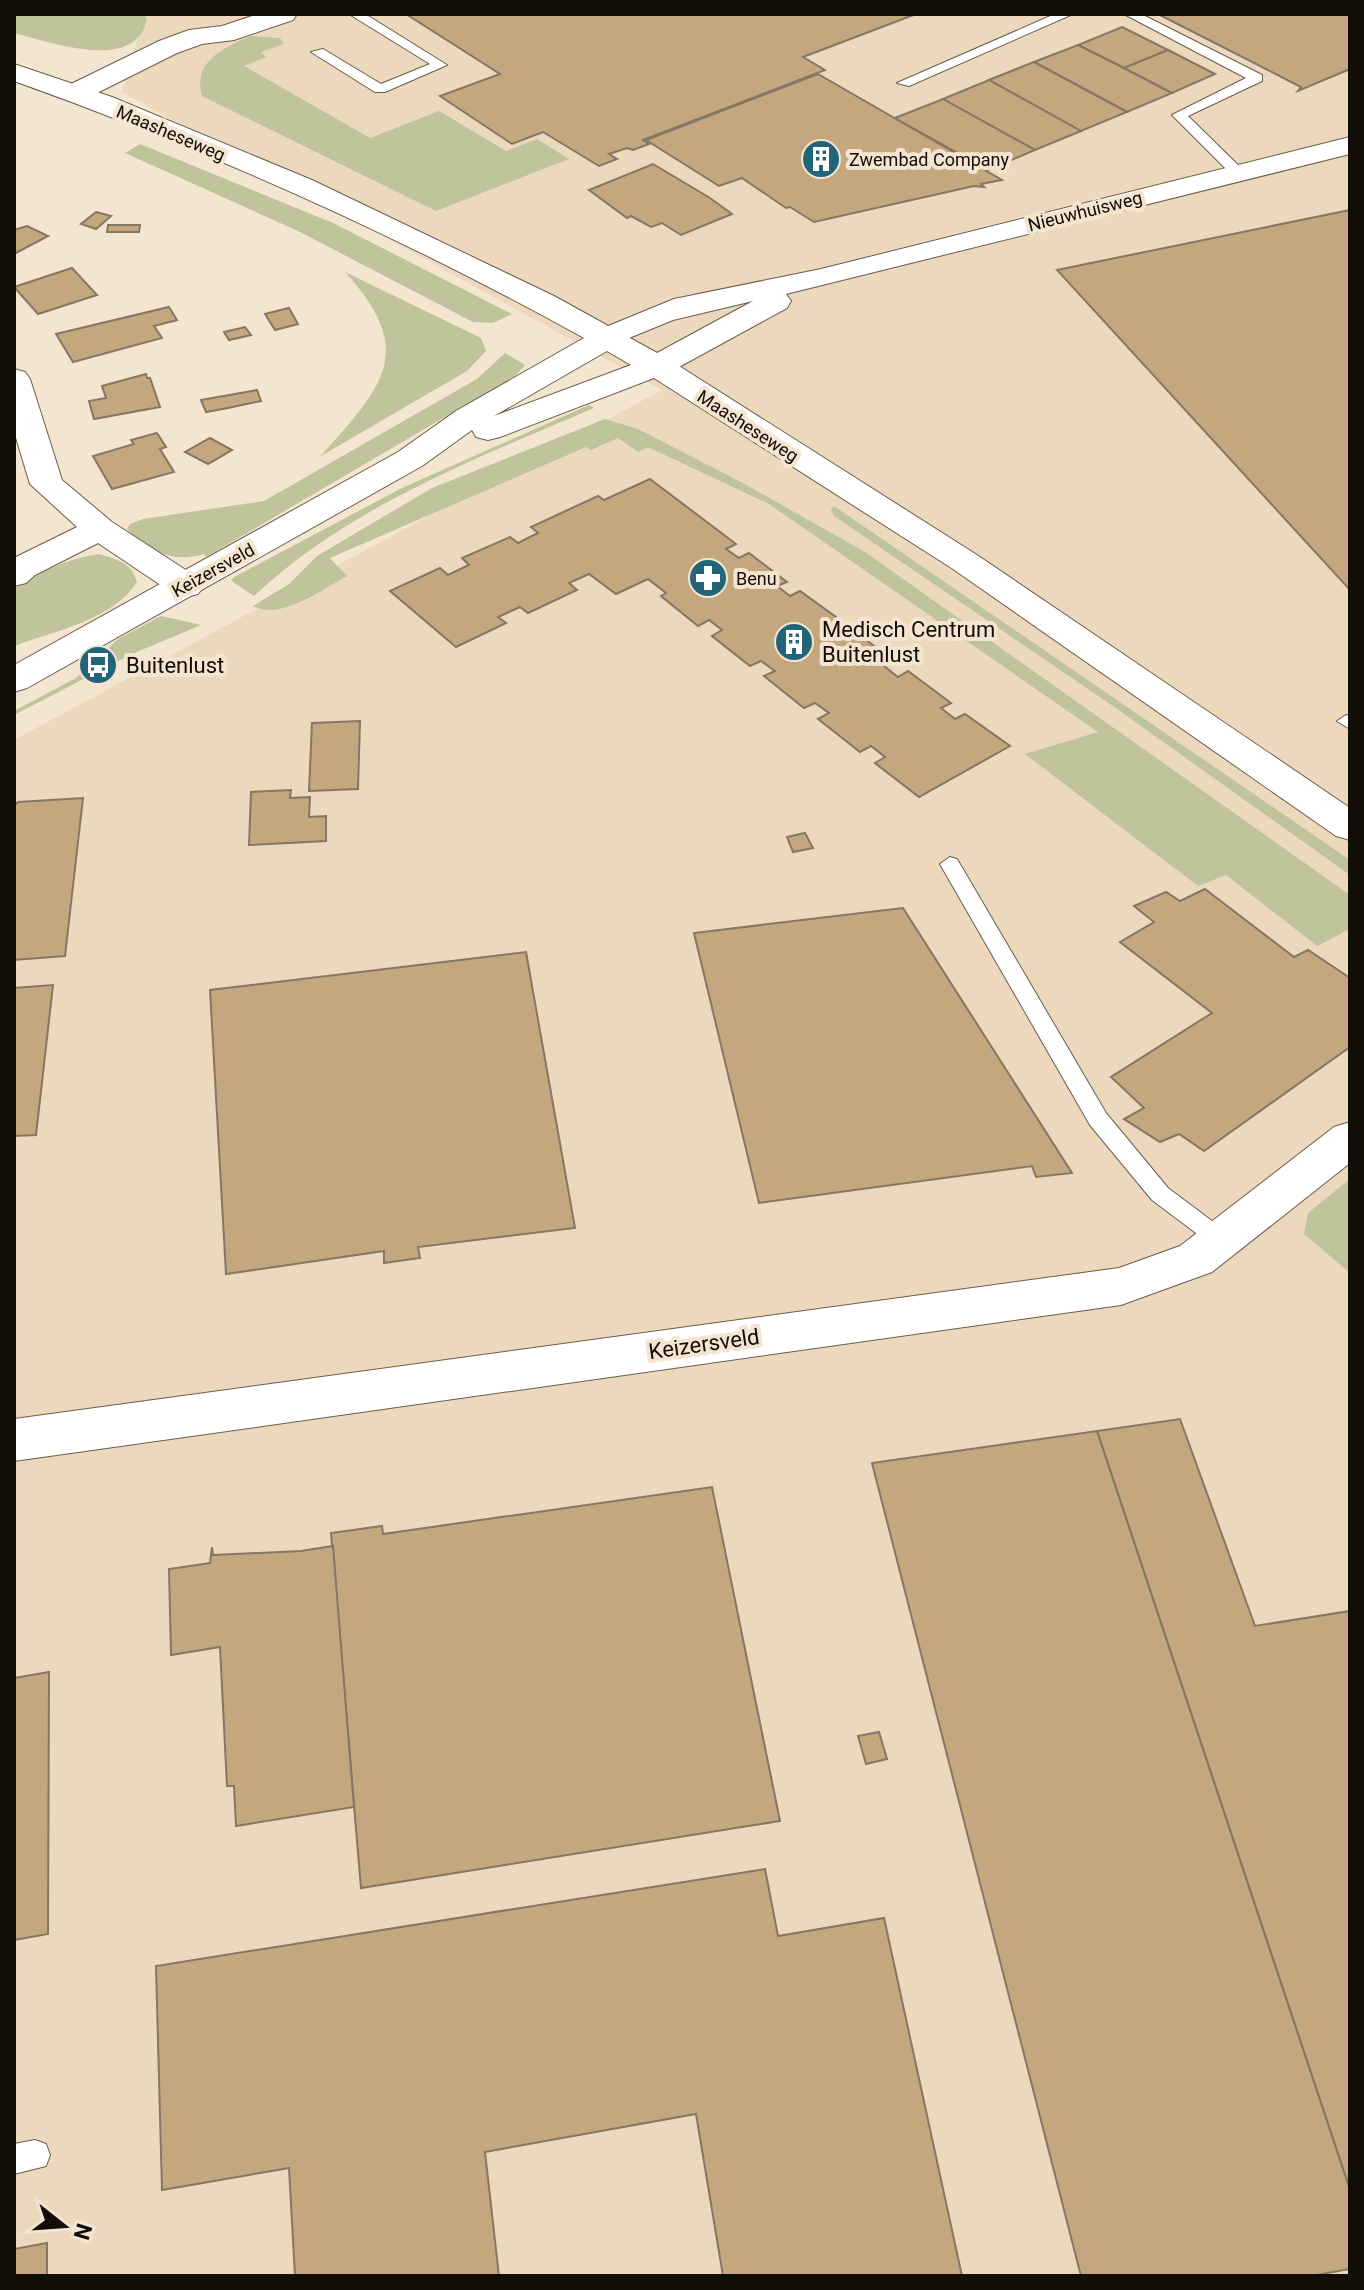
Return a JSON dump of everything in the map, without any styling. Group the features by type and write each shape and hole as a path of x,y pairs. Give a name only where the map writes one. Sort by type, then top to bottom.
{"street":[{"path":"194,25 225,34 284,14"},
{"name":"Maasheseweg","path":"89,98 186,57 194,25"},
{"path":"14,72 89,98"},
{"name":"Maasheseweg","path":"89,98 302,186 543,303 657,366 965,562 1350,827"},
{"name":"Nieuwhuisweg","path":"607,338 662,313 821,278 1350,145"},
{"name":"Nieuwhuisweg","path":"657,366 821,278"},
{"name":"Keizersveld","path":"14,680 410,459 468,418 607,338"},
{"name":"Keizersveld","path":"410,459 657,366"},
{"path":"14,379 47,484 100,529 186,586"},
{"path":"14,575 23,567 100,529"},
{"name":"Keizersveld","path":"14,1440 1121,1286 1196,1259 1350,1139"}],"lane":[{"path":"318,52 380,89 440,65 356,14"},
{"path":"904,83 1066,14"},
{"path":"1131,14 1257,78 1179,115 1238,173"},
{"path":"950,864 1098,1119 1160,1194 1220,1239"}],"shaded area":[{"path":"145,14 1350,14 1350,2276 14,2276 14,740 662,390 122,92"}],"green space":[{"path":"141,14 147,18 140,35 127,45 110,50 91,50 14,33 14,15"},
{"path":"251,36 280,38 284,44 261,52 266,57 244,66 370,138 439,111 506,151 537,139 569,159 436,211 202,96 200,84 206,65 221,51"},
{"path":"140,144 333,223 512,314 493,323 473,322 298,231 125,153"},
{"path":"345,272 481,338 486,351 467,371 321,456 361,409 384,368 386,347 381,325 367,300"},
{"path":"505,353 525,365 515,376 206,557 204,554 182,557 162,554 127,529 130,524 143,519 264,501 477,379"},
{"path":"589,405 594,408 459,466 372,510 291,564 254,596 233,582 236,576 402,488"},
{"path":"605,419 638,429 741,482 865,552 1350,895 1350,929 1317,946 1226,875 1198,886 1025,754 1098,732 769,504 648,447 638,452 618,438 591,450 586,447 330,558 347,576 301,602 264,610 253,606 289,584 317,556 432,488"},
{"path":"834,506 1350,860 1350,875 1110,704 834,516 831,510"},
{"path":"99,554 123,563 131,570 137,582 126,595 82,623 14,646 14,589 55,567"},
{"path":"161,616 201,625 132,654 14,715 14,711 76,678 118,639"},
{"path":"1350,1179 1350,1273 1304,1234 1308,1213"}],"building":[{"path":"406,14 916,14 803,57 825,70 643,140 649,144 609,154 617,159 599,166 543,132 512,144 440,96 500,74"},
{"path":"1158,14 1350,14 1350,69 1298,91 1301,87"},
{"path":"1122,27 1168,50 1124,68 1078,45"},
{"path":"1078,45 1172,93 1127,112 1034,62"},
{"path":"1168,50 1215,74 1172,93 1124,68"},
{"path":"1034,62 1127,112 1081,131 989,80"},
{"name":"Zwembad Company","path":"818,74 1002,180 981,184 984,187 974,186 814,222 790,207 786,208 742,178 719,186 646,140"},
{"path":"989,80 1081,131 1035,150 943,99"},
{"path":"943,99 1035,150 988,170 895,118"},
{"path":"653,164 732,214 681,235 662,223 651,227 631,216 627,218 589,190"},
{"path":"1350,210 1350,590 1057,270"},
{"path":"96,212 111,216 96,229 81,224"},
{"path":"108,225 140,225 139,232 107,232"},
{"path":"27,226 48,236 14,254 14,230"},
{"path":"72,268 97,295 38,314 14,287"},
{"path":"169,307 177,320 154,326 162,338 73,362 56,334"},
{"path":"289,308 298,324 275,330 265,314"},
{"path":"245,327 251,335 229,340 224,332"},
{"path":"146,374 160,407 94,419 89,401 106,398 102,386"},
{"path":"257,390 261,401 206,412 201,400"},
{"path":"157,433 166,447 160,449 174,472 112,489 93,456 134,444 131,440"},
{"path":"210,438 232,450 208,464 185,452"},
{"name":"Medisch Centrum Buitenlust","path":"650,479 736,544 726,549 739,558 749,553 787,582 777,586 790,596 800,591 840,620 830,626 843,636 853,630 894,661 884,666 898,677 908,671 951,703 941,708 955,719 965,714 1010,746 919,797 875,763 885,757 871,746 860,752 818,719 829,713 815,703 804,708 764,676 775,671 761,661 750,666 712,636 722,630 709,620 698,626 661,596 666,593 648,579 616,594 589,574 569,583 577,590 528,613 520,607 498,617 506,623 456,647 390,591 440,568 448,575 469,565 462,558 510,537 518,543 538,533 531,527 598,496 604,500"},
{"path":"360,721 358,789 309,791 312,723"},
{"path":"291,790 290,798 310,797 309,817 326,816 326,841 249,845 251,792"},
{"path":"83,798 65,956 14,960 14,806 18,802"},
{"path":"805,833 813,848 793,852 787,837"},
{"path":"1205,889 1294,957 1308,950 1350,978 1350,1047 1204,1151 1179,1134 1160,1142 1124,1119 1144,1108 1111,1077 1212,1013 1120,942 1154,922 1134,906 1166,892 1180,901"},
{"path":"903,908 1072,1173 1036,1177 1032,1166 759,1203 694,933"},
{"path":"526,952 575,1228 418,1247 420,1258 384,1263 384,1251 226,1274 210,990"},
{"path":"53,985 36,1135 14,1136 14,988"},
{"path":"1180,1419 1255,1626 1350,1611 1350,2190 1097,1431"},
{"path":"1097,1431 1350,2190 1350,2269 1311,2276 1081,2276 872,1463"},
{"path":"712,1487 780,1821 361,1888 331,1533 382,1526 383,1534"},
{"path":"333,1546 354,1807 236,1826 234,1786 227,1786 220,1647 171,1655 169,1569 210,1563 212,1547 213,1555 301,1551"},
{"path":"49,1672 48,1934 14,1940 14,1678"},
{"path":"879,1732 887,1759 866,1764 858,1736"},
{"path":"765,1869 778,1936 884,1918 962,2276 723,2276 696,2114 485,2152 499,2276 295,2276 289,2168 162,2190 156,1966"},
{"path":"47,2243 47,2276 14,2276 14,2249"}],"place":[{"name":"Zwembad Company","path":"821,159"},
{"name":"Benu","path":"708,578"},
{"name":"Medisch Centrum Buitenlust","path":"794,642"},
{"name":"Buitenlust","path":"98,665"}]}
